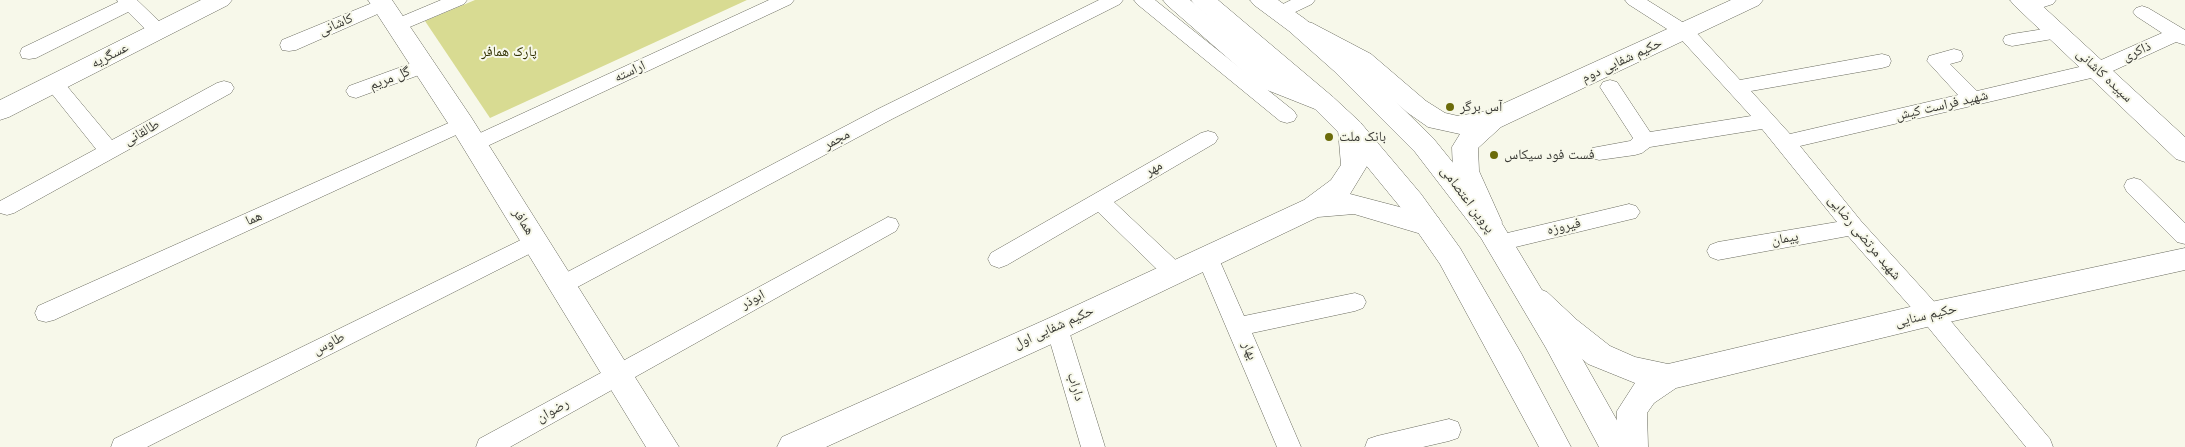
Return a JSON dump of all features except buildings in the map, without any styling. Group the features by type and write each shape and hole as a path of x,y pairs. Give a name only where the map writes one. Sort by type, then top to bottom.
{"street":[{"name":"عسگریه","path":"0,111 220,0"},
{"name":"کاشانی","path":"289,45 387,10 458,0"},
{"name":"اراسته","path":"468,134 785,0"},
{"name":"مجمر","path":"562,285 885,114 1114,0"},
{"path":"1143,0 1287,116"},
{"path":"1175,0 1271,82 1324,103"},
{"path":"1202,0 1324,103 1351,129 1411,201 1450,256 1510,362 1555,447"},
{"path":"1276,9 1306,0"},
{"name":"شهید مرتضی رضایی","path":"1634,0 1685,32 1736,87 1776,131 1852,227 1931,314 2041,447"},
{"name":"حکیم شفایی دوم","path":"1492,120 1685,32 1743,1"},
{"path":"29,53 128,2 158,31"},
{"name":"سپیده کاشانی","path":"2032,2 2058,33 2185,152"},
{"path":"1276,9 1362,60 1417,107 1437,120 1458,125 1492,120"},
{"name":"پروین اعتصامی","path":"1276,9 1342,64 1418,139 1495,236 1616,447"},
{"name":"همافر","path":"387,10 468,134 663,447"},
{"path":"2142,12 2181,37"},
{"path":"2012,40 2058,33"},
{"name":"ذاکری","path":"2097,70 2181,37"},
{"path":"1954,56 1936,61 1973,98"},
{"path":"1736,87 1882,60"},
{"name":"گل مریم","path":"356,92 423,66"},
{"name":"شهید فراست کیش","path":"1599,153 1635,148 1645,140 1776,131 1973,98 2097,70"},
{"name":"طالقانی","path":"54,84 109,151 224,88"},
{"path":"1610,87 1645,140"},
{"path":"1492,120 1469,141 1465,147 1464,156 1466,171 1495,236"},
{"path":"1314,207 1340,188 1354,166 1351,129"},
{"name":"هما","path":"46,313 468,134"},
{"name":"مهر","path":"999,259 1208,138"},
{"path":"7,207 109,151"},
{"path":"2134,186 2185,236"},
{"path":"1100,200 1174,272"},
{"path":"1314,207 1354,204 1428,225"},
{"name":"حکیم شفایی اول","path":"794,447 1057,328 1314,207"},
{"name":"فیروزه","path":"1495,236 1629,212"},
{"name":"ابوذر","path":"618,375 888,225"},
{"name":"پیمان","path":"1718,251 1852,227"},
{"name":"طاوس","path":"123,447 535,242"},
{"name":"بهار","path":"1207,256 1289,447"},
{"name":"حکیم سنایی","path":"1668,377 1931,314 2185,259"},
{"path":"1526,289 1567,329 1599,355 1631,369 1668,377"},
{"path":"1238,327 1355,302"},
{"name":"داراب","path":"1057,328 1093,447"},
{"name":"رضوان","path":"488,447 618,375"},
{"path":"1632,447 1632,410 1643,394 1668,377"},
{"path":"1377,447 1449,430"}],"green space":[{"name":"پارک همافر","path":"475,0 747,0 490,118 425,21"}],"place":[{"name":"آس برگر","path":"1450,107"},
{"name":"بانک ملت","path":"1329,137"},
{"name":"فست فود سیکاس","path":"1494,155"}]}
